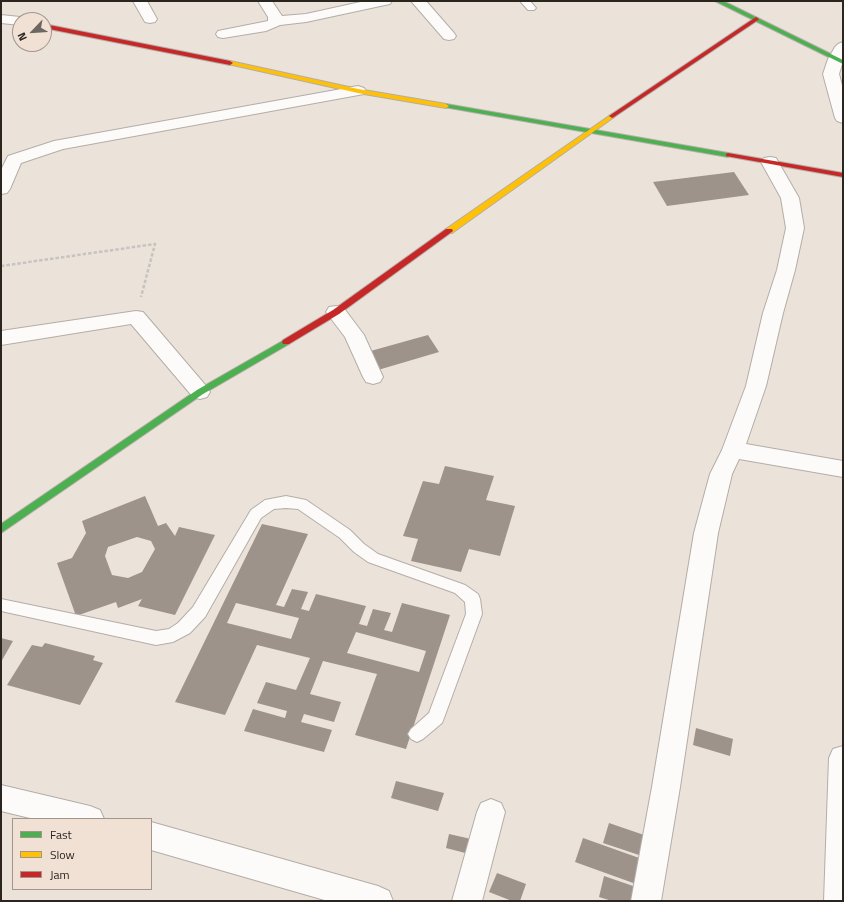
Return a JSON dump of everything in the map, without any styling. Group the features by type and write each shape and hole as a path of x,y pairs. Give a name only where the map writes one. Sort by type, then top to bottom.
{"street":[{"path":"140,1 150,19"},
{"path":"265,1 276,17 276,21"},
{"path":"223,34 266,27 276,21 306,18 385,1"},
{"path":"418,1 449,36"},
{"path":"718,1 841,56 831,74 843,118"},
{"path":"1,19 12,20"},
{"path":"1,529 200,392 336,312 590,131 756,19"},
{"path":"52,28 207,58 358,91 843,175"},
{"path":"1,189 14,160 60,145 358,91"},
{"path":"646,901 666,787 706,533 721,474 733,450 756,386 773,313 786,270 794,228 790,198 770,162"},
{"path":"336,312 354,335 373,377"},
{"path":"1,338 136,317 200,392"},
{"path":"733,450 843,469"},
{"path":"839,901 843,758"},
{"path":"1,798 86,818"},
{"path":"467,901 492,812"},
{"path":"152,836 365,899"}],"lane":[{"path":"1,605 156,638 173,635 184,628 198,612 256,514 270,504 286,502 301,504 345,534 359,548 373,558 460,589 472,599 474,614 436,718 417,734"}],"path":[{"path":"1,266 155,244 136,317"}],"building":[{"path":"734,172 749,195 667,206 653,182"},
{"path":"428,335 439,352 378,370 367,352"},
{"path":"445,466 494,476 486,500 515,506 500,556 469,549 461,572 411,561 418,539 403,536 423,481 439,484"},
{"path":"145,496 158,526 166,523 175,536 179,527 215,535 175,615 138,606 142,599 118,608 116,602 76,616 57,563 72,558 86,533 82,521","holes":["137,537 151,541 155,549 142,572 128,578 112,575 105,556 108,547"]},
{"path":"262,524 308,534 276,605 284,607 292,589 308,592 301,609 309,611 316,594 366,606 359,624 367,626 373,609 391,613 384,630 392,632 402,603 450,615 406,749 355,735 377,674 323,661 310,694 341,702 334,722 304,714 301,722 332,730 324,752 244,731 253,709 285,718 287,711 257,703 266,682 296,690 310,658 257,645 225,715 175,702","holes":["236,603 299,618 291,639 227,623","356,632 426,651 419,672 347,653"]},
{"path":"1,638 13,641 1,662"},
{"path":"45,643 95,656 93,660 103,663 80,705 7,685 32,645 42,647"},
{"path":"696,728 733,739 730,756 693,745"},
{"path":"396,781 444,793 438,811 391,798"},
{"path":"609,823 644,835 639,855 603,843"},
{"path":"449,834 480,841 477,856 446,848"},
{"path":"583,838 642,859 636,884 575,862"},
{"path":"497,873 526,884 520,901 512,901 489,892"},
{"path":"604,876 636,887 634,901 612,901 599,897"}],"traffic: fast":[{"path":"718,1 843,62"},
{"path":"446,106 728,155"},
{"path":"1,529 200,392 286,342"}],"traffic: slow":[{"path":"230,63 358,91 446,106"},
{"path":"449,231 612,116"}],"traffic: jam":[{"path":"612,116 756,19"},
{"path":"52,28 230,63"},
{"path":"728,155 843,175"},
{"path":"286,342 336,312 449,231"}]}
